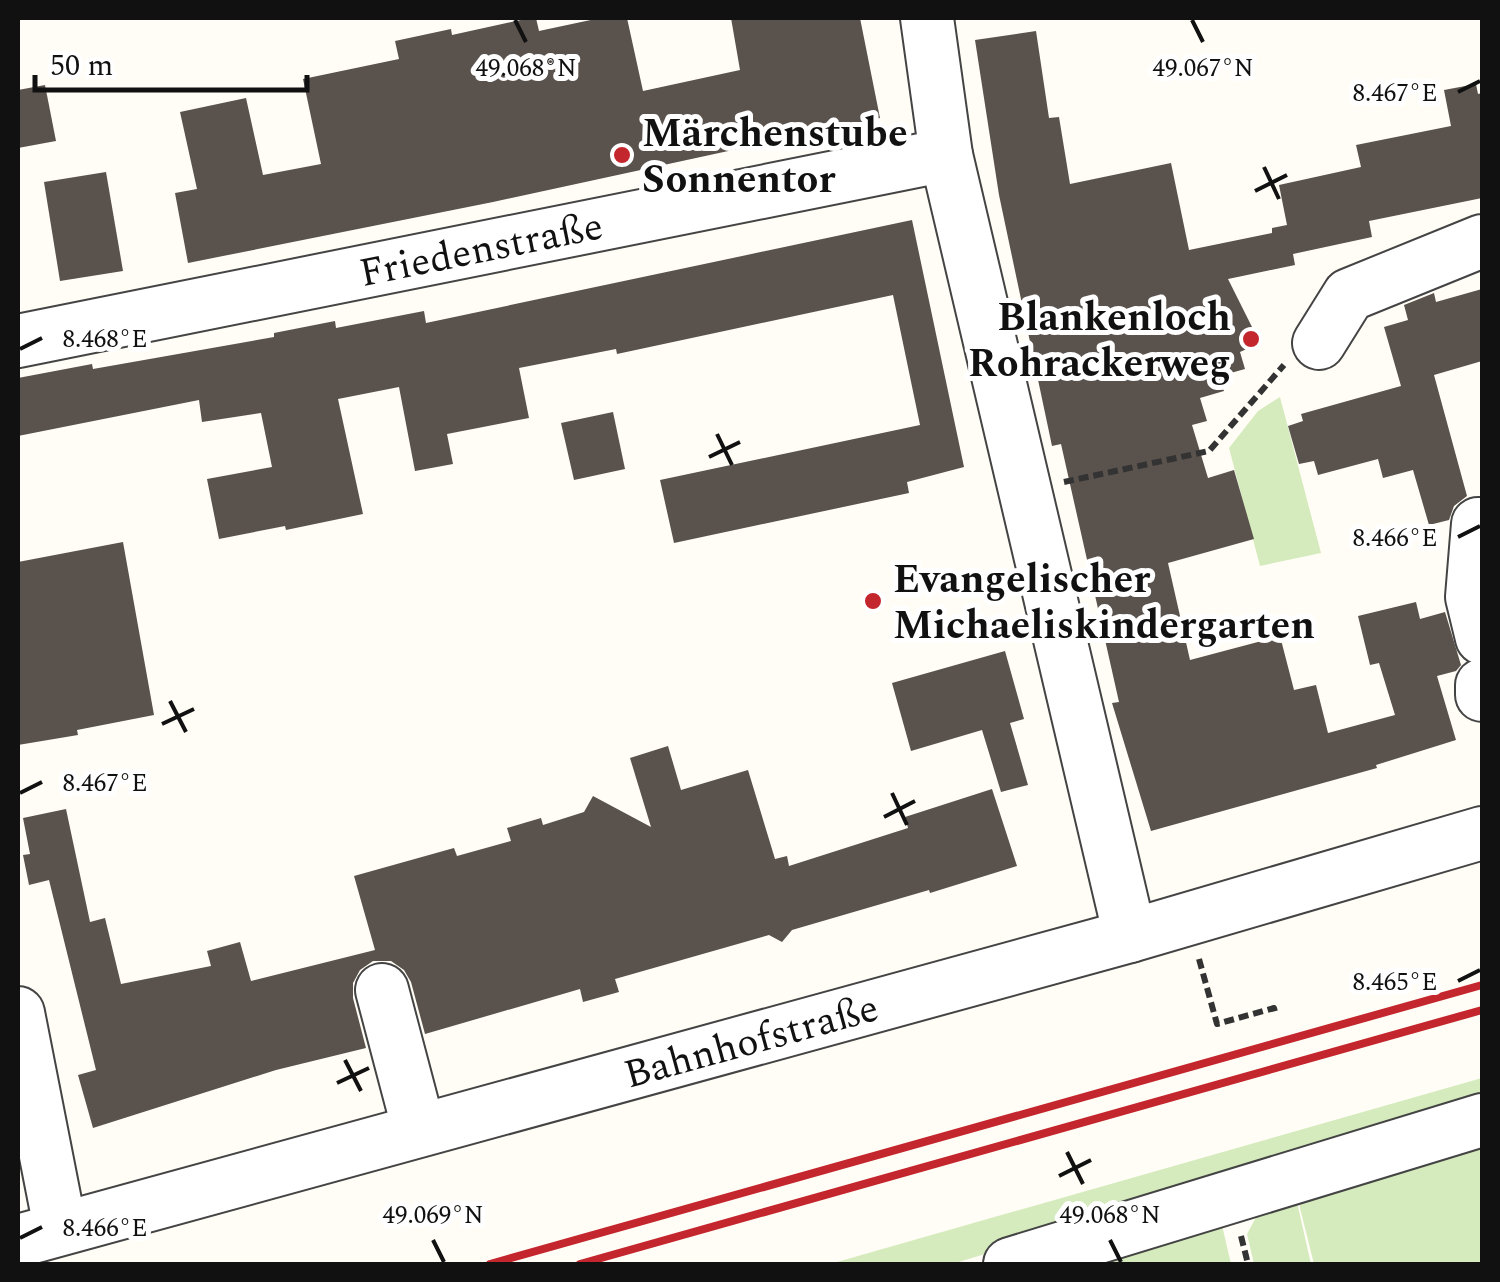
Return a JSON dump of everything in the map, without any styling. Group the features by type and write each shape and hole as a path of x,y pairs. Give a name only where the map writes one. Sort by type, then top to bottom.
{"street":[{"path":"927,18 946,155 1130,936"},
{"name":"Friedenstraße","path":"18,341 946,155"},
{"path":"1319,343 1349,296 1482,241"},
{"path":"1478,524 1472,597 1482,638"},
{"path":"1482,685 1482,695"},
{"name":"Bahnhofstraße","path":"39,1234 1130,936 1482,834"},
{"path":"382,990 419,1130"},
{"path":"18,1014 39,1234"},
{"path":"1010,1264 1482,1120"}],"path":[{"path":"1026,490 1210,450 1283,366 1319,343"},
{"path":"1188,919 1217,1024 1245,1020 1274,1008 1276,1016"}],"green space":[{"path":"1280,397 1321,553 1260,566 1229,448 1258,411"},
{"path":"1482,1078 1482,1104 952,1264 830,1264"},
{"path":"1482,1141 1482,1264 1314,1264 1297,1196"},
{"path":"1294,1189 1311,1264 1254,1264 1247,1234 1268,1195"},
{"path":"1221,1221 1231,1264 1073,1264"}],"building":[{"path":"536,18 539,31 600,18 627,18 643,91 740,70 731,18 860,18 880,118 188,263 175,193 197,189 180,112 246,98 263,175 321,164 303,79 399,59 395,41 451,29 452,35"},
{"path":"1036,31 1049,118 1059,117 1070,184 1171,163 1189,250 1272,233 1272,228 1287,225 1279,185 1361,167 1356,145 1451,126 1444,90 1476,84 1478,94 1482,93 1482,198 1369,221 1372,237 1293,254 1295,265 1228,279 1260,343 1240,352 1245,369 1220,376 1224,391 1200,398 1207,421 1192,425 1208,478 1234,470 1254,539 1168,563 1190,660 1280,636 1294,690 1316,685 1328,733 1395,715 1379,663 1370,665 1358,616 1416,602 1420,619 1445,612 1461,665 1456,671 1437,676 1456,740 1376,765 1377,768 1151,831 1112,703 1119,702 1061,444 1052,446 999,195 975,40"},
{"path":"45,85 56,141 18,148 18,90"},
{"path":"106,172 123,271 60,281 44,182"},
{"path":"912,220 964,467 907,482 909,493 674,543 660,480 920,425 893,295 617,354 616,349 519,368 529,418 447,434 453,464 415,471 399,387 338,399 363,514 286,530 285,526 219,539 207,479 272,467 261,413 202,422 199,400 18,436 18,378 274,337 274,333 335,321 336,328 424,311 426,323"},
{"path":"1482,289 1482,361 1434,375 1467,496 1454,506 1449,520 1429,525 1413,470 1383,478 1378,459 1318,475 1314,461 1299,464 1288,426 1303,421 1301,414 1401,386 1384,327 1408,320 1404,305 1434,293 1436,302"},
{"path":"613,412 625,469 574,480 561,423"},
{"path":"123,542 154,715 77,730 78,735 18,745 18,562"},
{"path":"1005,651 1024,719 1010,723 1028,785 1001,792 982,730 911,751 892,683"},
{"path":"668,746 681,790 748,770 775,859 787,856 789,866 908,828 905,817 992,789 1017,866 792,930 782,942 769,935 615,979 619,992 583,1002 580,989 425,1034 404,970 391,961 373,961 360,970 353,983 366,1048 276,1070 93,1128 78,1075 96,1070 49,880 29,885 23,855 30,854 23,818 66,809 90,922 105,918 121,984 211,966 207,951 240,942 251,981 375,950 354,876 454,848 457,856 511,841 507,828 541,818 543,825 584,812 593,796 651,827 630,758"}],"railway":[{"path":"490,1264 1482,985"},
{"path":"580,1264 1482,1010"}],"place":[{"name":"Märchenstube Sonnentor","path":"622,155"},
{"name":"Blankenloch Rohrackerweg","path":"1251,339"},
{"name":"Evangelischer Michaeliskindergarten","path":"873,601"}]}
